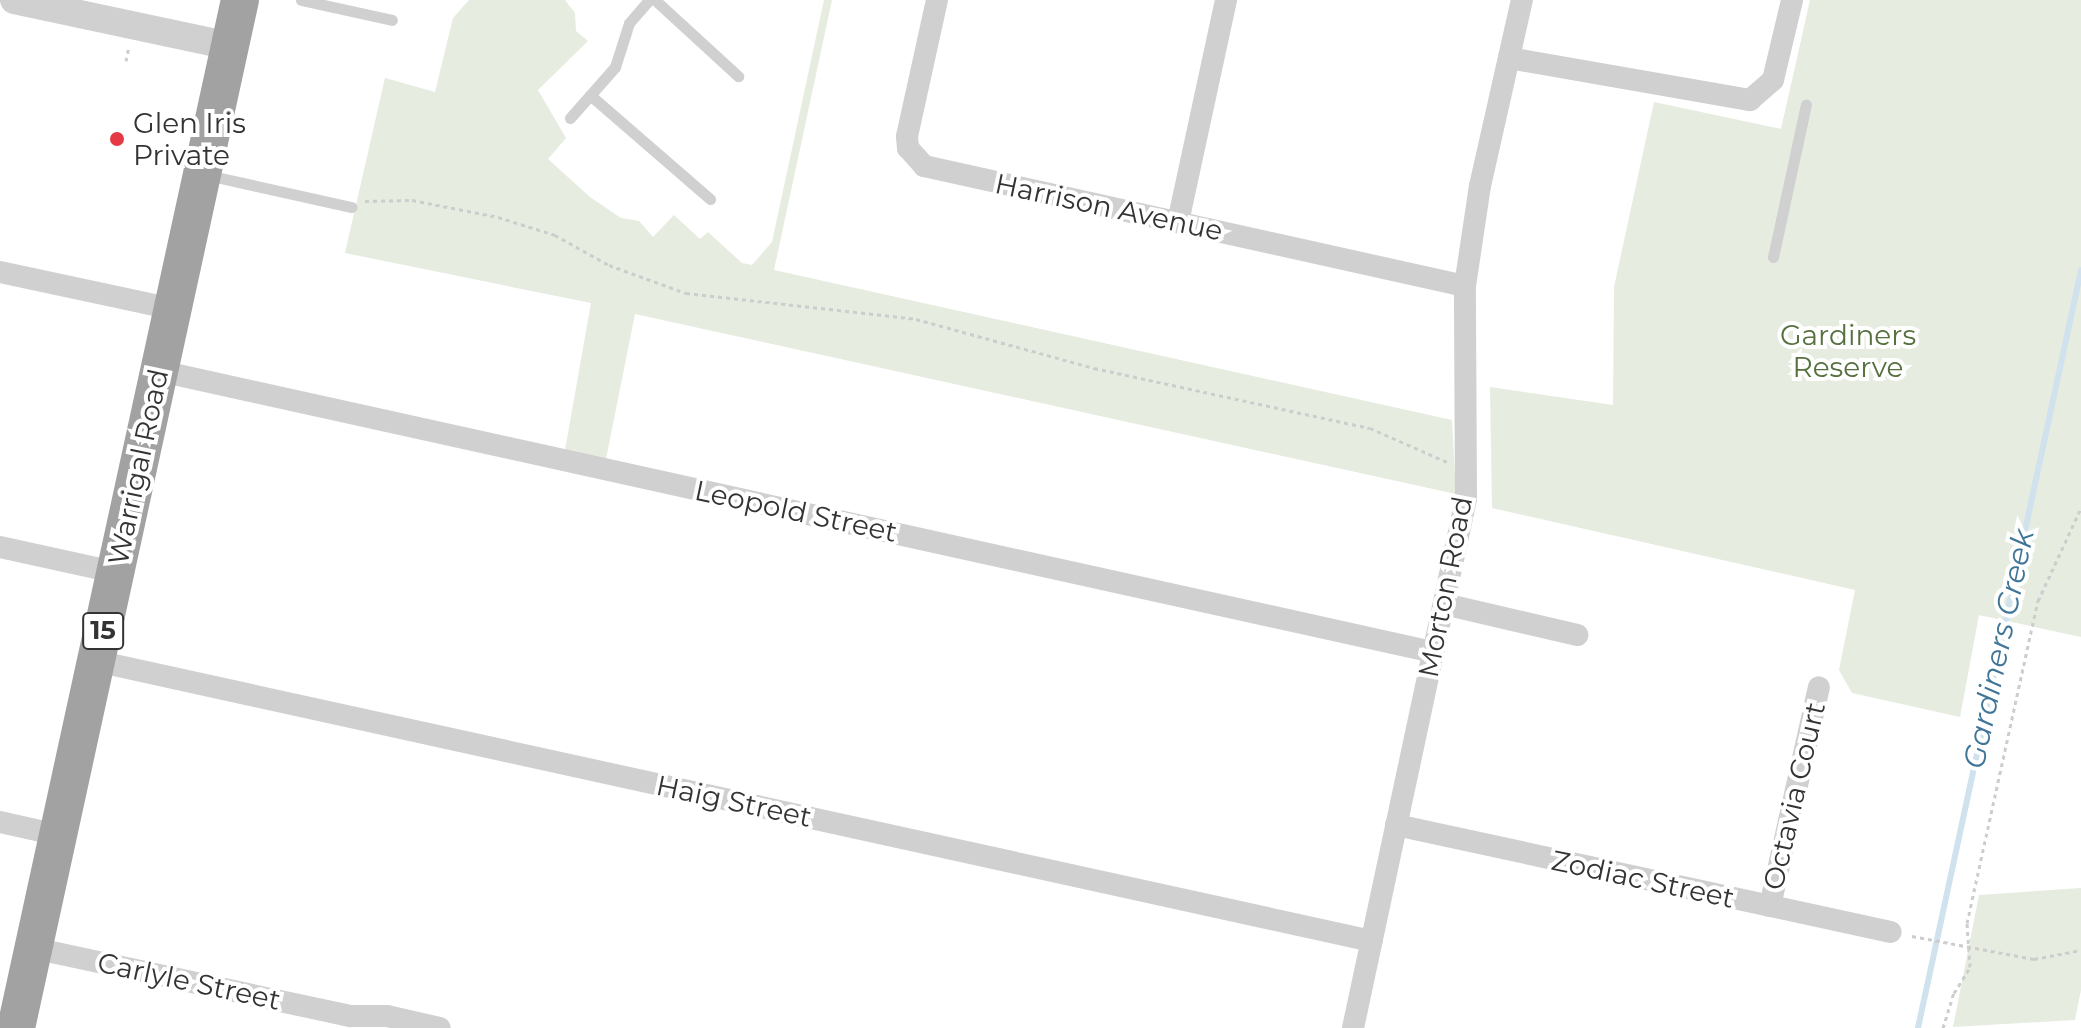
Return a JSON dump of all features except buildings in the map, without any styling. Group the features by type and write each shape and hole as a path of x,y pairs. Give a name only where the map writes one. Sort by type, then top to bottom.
{"highway":[{"name":"Warrigal Road","path":"16,1028 240,0"}],"street":[{"path":"14,0 230,46"},
{"name":"Harrison Avenue","path":"937,0 907,137 917,161 932,169 1465,286"},
{"path":"1178,222 1226,0"},
{"name":"Morton Road","path":"1353,1028 1466,499 1465,286 1480,186 1522,0"},
{"path":"1511,52 1750,100 1773,80 1792,0"},
{"path":"0,272 173,309"},
{"name":"Leopold Street","path":"160,371 1433,652"},
{"path":"0,547 115,572"},
{"path":"1444,604 1577,635"},
{"name":"Haig Street","path":"96,661 1372,941"},
{"name":"Octavia Court","path":"1770,906 1819,687"},
{"path":"0,822 58,835"},
{"name":"Zodiac Street","path":"1396,825 1891,932"},
{"name":"Carlyle Street","path":"33,948 351,1016 387,1016 440,1028"}],"lane":[{"path":"301,0 392,20"},
{"path":"570,118 615,67 629,23 649,0"},
{"path":"655,0 738,76"},
{"path":"590,95 710,199"},
{"path":"1773,257 1806,105"},
{"path":"202,174 351,207"}],"path":[{"path":"126,61 129,43"},
{"path":"151,118 187,126"},
{"path":"351,207 376,197 498,217 555,235 609,265 686,293 916,319 1094,368 1370,428 1404,446 1423,449 1429,457 1467,467"},
{"path":"1943,1028 1954,993 1970,967 1967,923 2038,601 2081,508"},
{"path":"1920,937 2034,959 2081,950"}],"green space":[{"path":"469,0 565,0 575,13 576,31 588,41 538,90 566,138 548,159 590,197 621,218 639,221 653,237 674,215 700,239 708,232 742,263 752,265 772,242 824,0 832,0 774,270 1452,420 1456,494 635,314 606,459 565,450 591,303 345,253 385,78 435,92 453,18"},
{"name":"Gardiners Reserve","path":"1810,0 2081,0 2081,637 1979,615 1960,717 1852,693 1839,670 1855,590 1492,508 1490,387 1613,405 1614,287 1654,102 1781,129"},
{"path":"2081,888 2081,990 2075,1020 1953,1027 1979,895"}],"waterway":[{"name":"Gardiners Creek","path":"1918,1028 2081,270"}],"place":[{"name":"Glen Iris Private","path":"117,139"}]}
